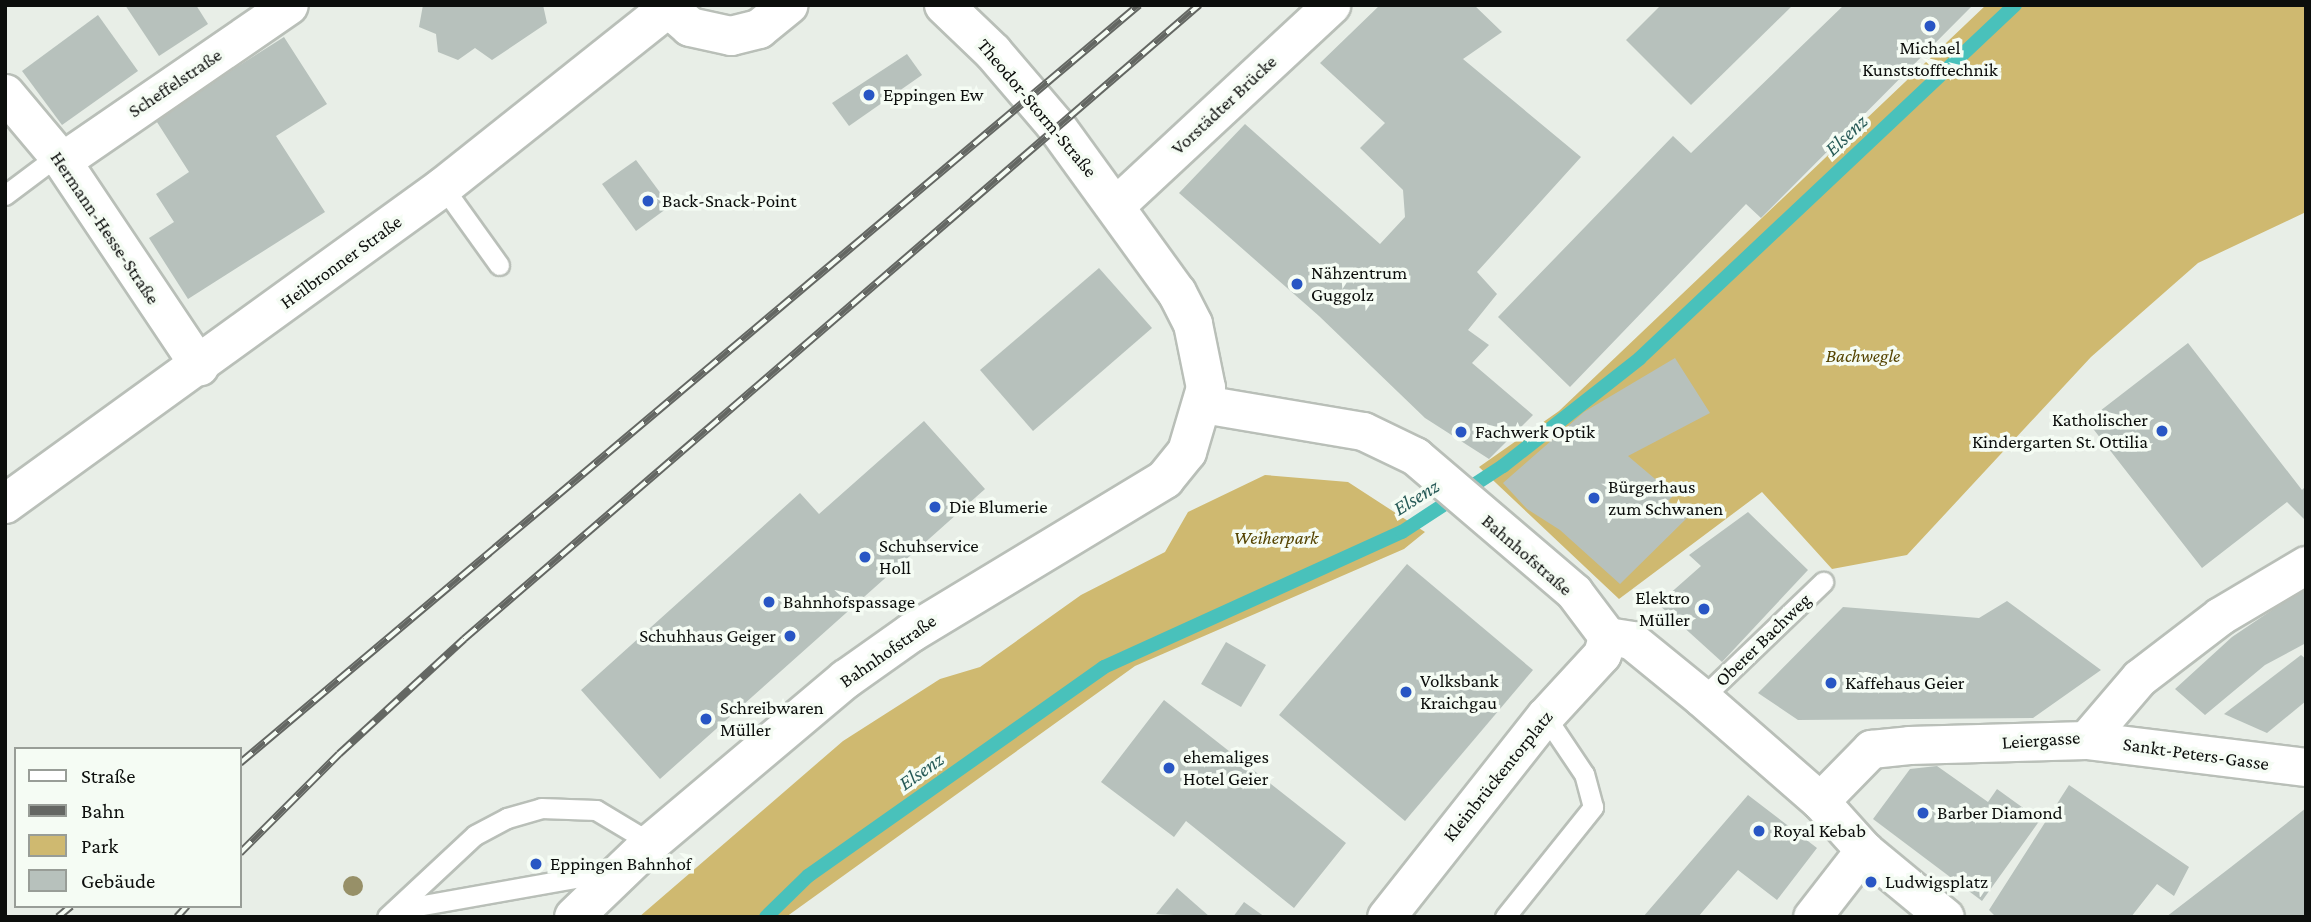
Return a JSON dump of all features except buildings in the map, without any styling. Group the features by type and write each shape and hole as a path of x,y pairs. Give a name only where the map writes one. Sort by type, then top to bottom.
{"street":[{"name":"Scheffelstraße","path":"59,158 289,5"},
{"path":"666,7 702,33 731,36 759,29 789,5"},
{"name":"Vorstädter Brücke","path":"1116,205 1331,5"},
{"name":"Heilbronner Straße","path":"5,504 443,187 666,7"},
{"name":"Theodor-Storm-Straße","path":"954,7 1031,96 1116,205"},
{"name":"Hermann-Hesse-Straße","path":"5,93 59,158 199,366"},
{"name":"Bahnhofstraße","path":"574,917 639,856 837,686 890,647 1165,479 1187,452 1206,388 1193,324 1116,205"},
{"name":"Bahnhofstraße","path":"1203,404 1363,430 1415,456 1574,592 1606,636"},
{"name":"Leiergasse","path":"1820,801 1871,749 2086,740 2139,678 2220,616 2306,565"},
{"path":"1606,636 1631,640 1702,698 1820,801 1864,850 1945,917"},
{"name":"Kleinbrückentorplatz","path":"1386,917 1545,716 1602,654 1606,636"},
{"name":"Sankt-Peters-Gasse","path":"2086,740 2306,767"},
{"path":"1812,917 1864,850"}],"lane":[{"path":"5,195 59,158"},
{"path":"443,187 499,265"},
{"name":"Oberer Bachweg","path":"1702,698 1823,582"},
{"path":"1505,917 1593,807 1584,774 1545,716"},
{"path":"541,807 596,810 639,856 391,914 475,835 507,818 541,807"}],"green space":[{"name":"Bachwegle","path":"1986,5 2306,5 2306,212 2198,263 2091,357 1907,555 1832,569 1762,492 1619,599 1479,467 1559,411"},
{"name":"Weiherpark","path":"1265,475 1348,482 1425,532 1404,549 1135,666 786,917 639,917 843,741 940,679 980,667 1081,595 1165,552 1188,512"}],"waterway":[{"name":"Elsenz","path":"766,917 808,876 1104,667 1402,532 1503,466 1640,358 2015,5"}],"railway":[{"path":"242,761 1139,5"},
{"path":"242,851 339,754 464,639 1199,5"},
{"path":"58,917 69,908"},
{"path":"177,917 185,908"}],"place":[{"name":"Michael Kunststofftechnik","path":"1930,26"},
{"name":"Eppingen Ew","path":"869,95"},
{"name":"Back-Snack-Point","path":"648,201"},
{"name":"Nähzentrum Guggolz","path":"1297,284"},
{"name":"Katholischer Kindergarten St. Ottilia","path":"2162,431"},
{"name":"Fachwerk Optik","path":"1461,432"},
{"name":"Bürgerhaus zum Schwanen","path":"1594,498"},
{"name":"Die Blumerie","path":"935,507"},
{"name":"Schuhservice Holl","path":"865,557"},
{"name":"Bahnhofspassage","path":"769,602"},
{"name":"Elektro Müller","path":"1704,609"},
{"name":"Schuhhaus Geiger","path":"790,636"},
{"name":"Kaffehaus Geier","path":"1831,683"},
{"name":"Volksbank Kraichgau","path":"1406,692"},
{"name":"Schreibwaren Müller","path":"706,719"},
{"name":"ehemaliges Hotel Geier","path":"1169,768"},
{"name":"Barber Diamond","path":"1923,813"},
{"name":"Royal Kebab","path":"1759,831"},
{"name":"Eppingen Bahnhof","path":"536,864"},
{"name":"Ludwigsplatz","path":"1871,882"}]}
